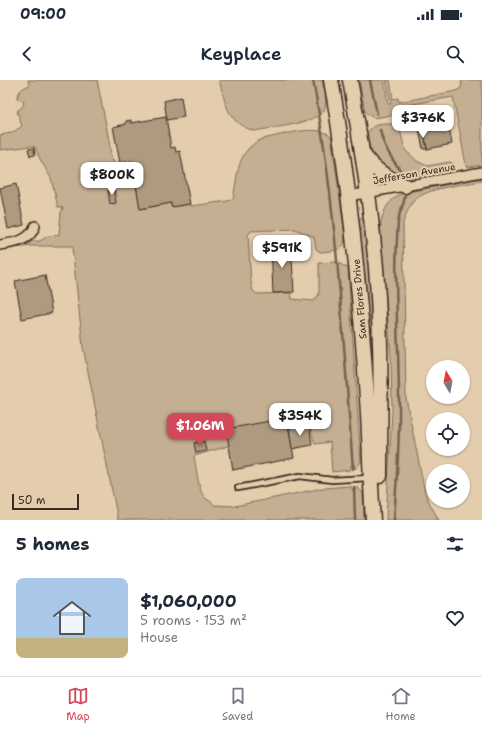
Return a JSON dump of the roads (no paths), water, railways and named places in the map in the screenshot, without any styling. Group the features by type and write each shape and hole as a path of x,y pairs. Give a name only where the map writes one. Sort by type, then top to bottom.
{"main road":[{"name":"Sam Flores Drive","path":"331,80 349,196 363,340 373,520"},
{"name":"Sam Flores Drive","path":"350,80 368,193 377,282 381,397 379,520"},
{"path":"362,153 380,172 405,186"}],"street":[{"name":"Jefferson Avenue","path":"349,196 482,172"},
{"path":"0,245 20,241 29,236 35,226"}],"lane":[{"path":"238,488 300,476 332,480 371,478"}],"waterway":[{"path":"313,80 334,225 353,469"},
{"path":"370,80 377,114"},
{"path":"380,130 387,149 403,176"},
{"path":"394,520 399,420 396,271 398,222 405,196"},
{"path":"354,487 355,520"}]}
